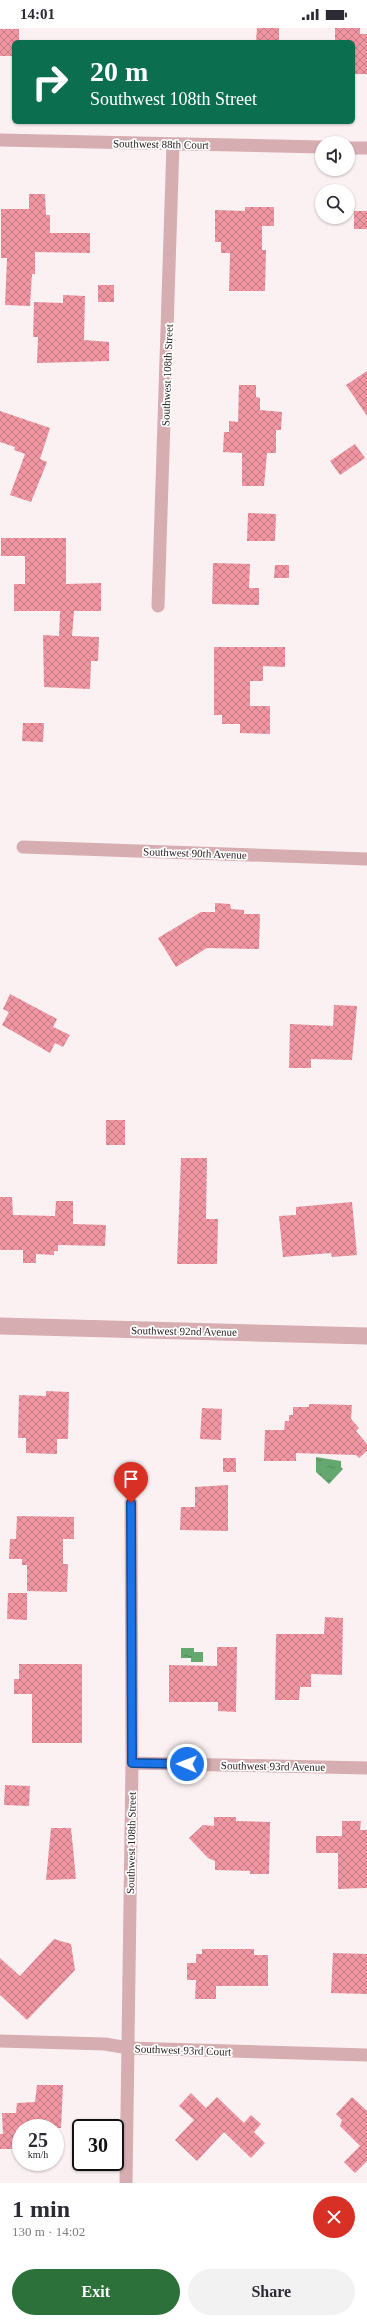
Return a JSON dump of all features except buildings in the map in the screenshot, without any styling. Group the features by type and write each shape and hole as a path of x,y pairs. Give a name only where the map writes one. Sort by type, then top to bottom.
{"street":[{"name":"Southwest 88th Court","path":"0,140 315,148"},
{"name":"Southwest 108th Street","path":"158,606 173,144"},
{"path":"355,148 367,148"},
{"name":"Southwest 90th Avenue","path":"23,847 367,859"},
{"name":"Southwest 92nd Avenue","path":"0,1326 367,1336"},
{"name":"Southwest 108th Street","path":"126,2183 132,1763 131,1503"},
{"name":"Southwest 93rd Avenue","path":"132,1763 367,1768"},
{"name":"Southwest 93rd Court","path":"0,2042 105,2044 128,2048 367,2055"}],"water":[{"path":"316,1457 341,1461 341,1467 343,1469 329,1484 316,1472"},
{"path":"181,1648 194,1648 194,1652 203,1652 203,1662 191,1662 191,1658 181,1658"}],"route":[{"path":"131,1503 132,1763 187,1764"}]}
